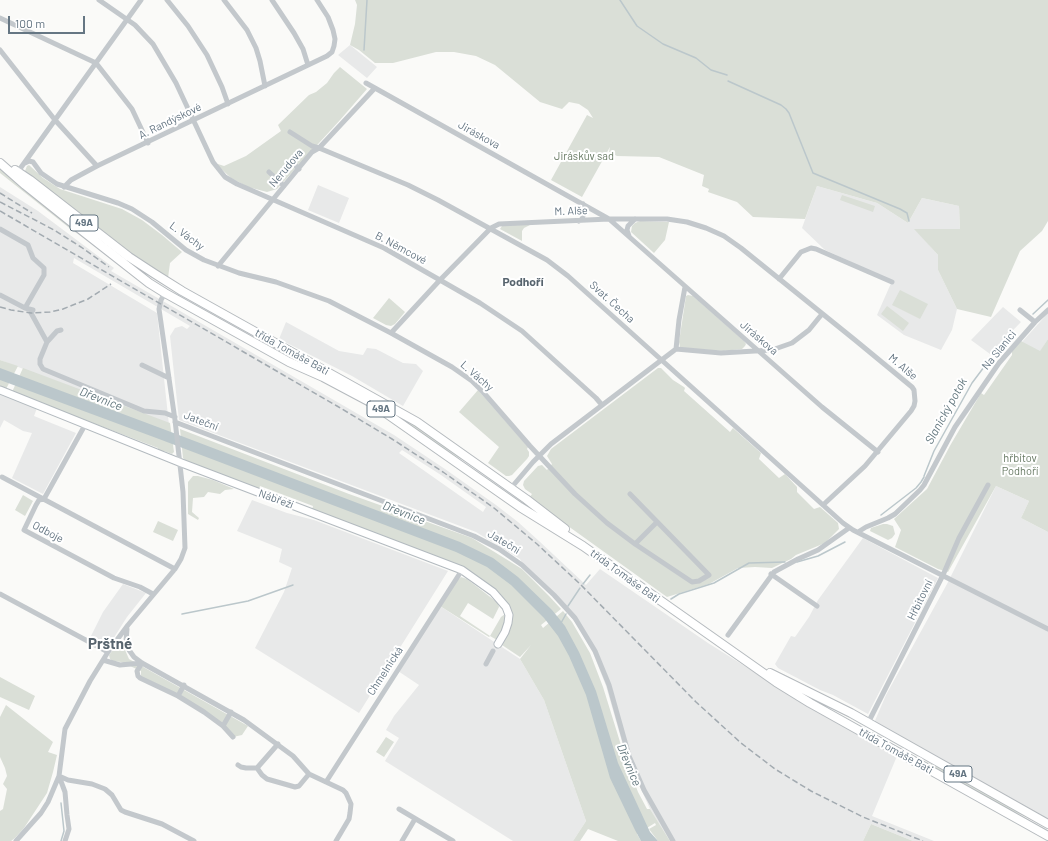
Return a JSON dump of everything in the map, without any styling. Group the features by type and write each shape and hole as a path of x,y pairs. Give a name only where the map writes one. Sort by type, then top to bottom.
{"main road":[{"name":"třída Tomáše Bati","path":"0,159 25,185 165,294 289,362 323,377 388,413 505,496 583,546 746,661 810,703 1048,836"},
{"name":"třída Tomáše Bati","path":"0,163 16,174 30,180 129,257 170,284 411,418 553,519 583,546"},
{"path":"165,294 170,284"},
{"path":"505,496 511,488"},
{"name":"třída Tomáše Bati","path":"746,661 831,702 1048,824"},
{"path":"866,734 868,723"}],"street":[{"name":"B. Němcové","path":"99,0 127,19 144,33 159,53 176,83 213,162 222,174 232,182 384,248 480,303 522,331 602,405"},
{"path":"16,174 141,0"},
{"path":"167,0 188,26 207,56 222,87 228,104"},
{"path":"224,0 244,26 256,48 265,86"},
{"path":"272,0 303,49 308,65"},
{"name":"A. Randýskové","path":"64,187 71,180 97,166 148,143 327,56 332,52 335,39 334,30 317,0"},
{"path":"0,18 96,63 132,109 148,143"},
{"path":"0,50 55,120 97,166"},
{"name":"Jiráskova","path":"366,83 609,219 822,407 878,452"},
{"name":"Nerudova","path":"218,266 312,152 319,148 374,88"},
{"name":"Svat. Čecha","path":"290,132 312,146 408,185 491,228 547,260 558,268 661,360 822,506 854,530 1048,629"},
{"path":"25,163 29,161 33,162 44,175 64,187"},
{"path":"293,163 299,169"},
{"path":"269,172 284,186"},
{"name":"L. Váchy","path":"64,187 128,207 152,222 186,250 204,260 239,273 276,282 328,301 391,333 452,367 472,381 539,456 591,509 635,544 692,582 699,581 709,575 630,494"},
{"path":"579,221 584,213 585,208 583,204"},
{"name":"M. Alše","path":"491,228 503,223 609,219 667,219 699,225 728,239 907,382 914,390 916,396 914,406 878,452 858,474 822,506"},
{"path":"630,237 628,226 631,222 638,219"},
{"path":"391,333 491,228"},
{"path":"0,229 28,245 33,258 44,268 44,275 25,308"},
{"path":"779,279 801,252 810,248 816,249 892,282"},
{"path":"676,349 679,320 686,287"},
{"path":"16,841 48,802 59,776 65,729 103,660 128,624 175,569 183,555 186,542 183,492 159,309 165,294"},
{"path":"0,295 25,308 33,310 31,313 47,342 57,331 61,330"},
{"path":"1020,310 1035,322"},
{"name":"Na Slanici","path":"772,574 781,567 818,550 854,530 866,527 895,514 924,485 955,427 1006,354 1048,310"},
{"path":"511,488 551,444 676,349 721,353 772,350 792,343 809,330 822,314"},
{"name":"Jateční","path":"47,342 40,359 40,364 43,369 144,411 165,413 175,422 474,536 500,549 517,561 570,612 595,651 609,685 630,756 644,790 673,841"},
{"path":"142,365 169,378"},
{"name":"Nábřeží","path":"0,390 179,462 462,570 493,592 506,607 508,623 498,644"},
{"name":"Odboje","path":"85,425 44,499 39,500 24,530 114,578 140,587 153,594"},
{"path":"2,477 175,569"},
{"name":"Hřbitovní","path":"868,723 988,485"},
{"path":"635,544 657,522"},
{"name":"Chmelnická","path":"326,782 462,570"},
{"path":"728,635 772,574 818,606"},
{"path":"0,594 108,652"},
{"path":"128,624 126,634 129,650 134,657 142,663 231,712 278,744 293,756 309,774 343,790 348,796 351,804 349,819 336,841"},
{"path":"486,664 493,651"},
{"path":"103,660 120,665 142,663"},
{"path":"142,663 137,672 140,678 178,696 204,712 223,726 233,737"},
{"path":"178,696 184,685"},
{"path":"223,726 231,712"},
{"path":"238,764 241,767 257,768 278,744"},
{"path":"257,768 267,779 295,787 299,786 309,774"},
{"path":"59,776 65,792 69,829 65,841"},
{"path":"59,776 68,780 95,785 105,789 112,795 121,810 162,824 194,841"},
{"path":"399,809 453,841"},
{"path":"402,841 415,819"}],"shaded area":[{"path":"350,45 377,67 367,78 338,55"},
{"path":"318,185 349,198 339,223 308,210"},
{"path":"817,186 877,203 908,223 922,198 959,206 960,229 915,229 938,255 938,270 957,309 952,330 941,350 904,335 877,315 892,281 825,250 802,228"},
{"path":"0,187 38,211 114,268 111,271 394,435 445,469 518,522 586,585 600,569 708,643 805,704 897,756 872,816 934,841 913,841 871,824 863,841 670,841 650,809 626,756 606,686 593,653 577,625 550,589 522,563 520,559 476,532 179,420 170,336 175,328 182,326 187,329 190,326 74,258 73,263 157,313 169,425 0,360","holes":["402,450 441,475 486,507 483,512 399,453"]},
{"path":"1003,307 1021,322 990,354 971,340"},
{"path":"1048,313 1048,339 1040,352 1022,342"},
{"path":"286,322 339,351 363,355 367,348 376,349 403,363 416,364 423,371 403,406 352,376 279,339"},
{"path":"0,368 460,542 493,558 518,577 552,610 565,626 579,652 596,691 618,763 650,832 658,841 641,841 635,830 610,778 586,695 569,656 558,636 544,618 511,585 487,567 456,552 0,380"},
{"path":"0,393 37,408 34,416 76,433 43,494 12,478 32,433 23,431 4,420 0,428"},
{"path":"996,486 1029,501 1021,518 1048,532 1048,820 874,723 886,695 947,584"},
{"path":"252,500 287,513 314,520 448,571 359,713 255,648 284,592 292,568 279,562 282,549 237,531"},
{"path":"863,538 938,578 868,714 778,668 775,664 791,636 795,637 809,617 818,600"},
{"path":"123,584 146,593 127,617 108,647 91,636 103,612"},
{"path":"440,606 520,659 544,700 586,821 573,841 513,841 385,761 399,738 386,730 394,716 419,685 398,671"}],"green space":[{"name":"Jiráskův sad","path":"355,0 1048,0 1048,221 1042,231 1020,251 991,317 957,309 938,270 938,255 914,229 960,229 959,206 922,198 908,223 877,203 817,186 805,219 753,217 737,202 708,192 709,189 702,186 704,175 659,157 617,156 609,152 610,147 582,197 551,180 587,115 593,118 588,110 579,104 569,102 562,109 540,102 495,65 476,56 454,52 436,52 393,63 375,63 359,50 350,45 355,24 357,5"},
{"path":"340,67 367,89 277,189 267,192 248,187 231,178 217,165 224,166 246,156 281,131 278,125 309,95 316,92 327,83"},
{"path":"29,165 43,178 60,189 122,209 142,220 162,235 182,252 170,263 168,278 113,241 25,171"},
{"path":"0,169 60,217 77,234 0,173"},
{"path":"842,195 875,206 873,212 840,200"},
{"path":"640,221 669,222 665,240 654,253 631,232 632,226"},
{"path":"530,225 522,231 522,241 500,229 502,226"},
{"path":"900,290 928,304 920,319 892,305"},
{"path":"686,296 693,296 744,341 746,344 745,346 742,349 723,351 680,347 679,342"},
{"path":"389,298 405,312 395,324 391,326 373,318"},
{"path":"887,306 909,323 903,331 881,314"},
{"name":"hřbitov Podhoří","path":"1048,339 1048,532 1021,518 1029,501 996,486 948,572 938,569 895,547 901,530 894,519 927,489 981,393 984,395 1012,355 1012,350 1021,341 1040,351"},
{"path":"0,360 18,366 6,389 0,387"},
{"path":"23,368 170,423 174,452 172,454 163,452 158,450 158,448 12,392"},
{"path":"658,368 661,368 673,380 684,387 684,391 730,432 733,428 761,453 759,459 779,478 785,474 797,487 797,492 814,509 820,507 838,523 839,529 825,543 796,555 772,568 738,568 709,584 667,597 529,498 532,494 525,489 523,485 524,481 538,466 542,465 547,470 552,464 547,456 551,449"},
{"path":"478,390 528,447 527,449 529,456 512,475 506,476 488,463 499,447 459,412"},
{"path":"392,413 414,424 470,464 447,451"},
{"path":"180,429 349,494 472,538 522,569 561,609 541,625 543,628 563,611 572,622 590,653 638,792 647,809 650,809 670,841 658,841 649,829 656,825 655,823 637,834 641,841 618,841 588,829 580,841 573,841 586,821 544,700 520,659 531,645 520,657 502,645 510,630 513,617 510,607 501,595 459,567 418,549 312,510 313,506 260,486 259,490 186,461 183,458"},
{"path":"193,476 213,480 234,489 225,490 220,494 208,492 204,497 193,498 192,512 199,518 198,520 188,514 188,482"},
{"path":"23,495 33,501 25,516 15,510"},
{"path":"158,521 178,530 173,541 153,532"},
{"path":"883,524 893,526 895,534 888,540 870,531 871,528"},
{"path":"461,577 467,579 498,603 499,607 493,619 468,603 460,616 490,636 489,637 440,606 456,581"},
{"path":"505,614 505,623 497,640 490,636 501,617"},
{"path":"122,643 129,659 248,726 242,735 233,737 204,712 141,679 141,671 110,659 109,655 117,645"},
{"path":"0,677 35,696 29,710 0,697"},
{"path":"6,705 53,742 48,752 57,755 47,793 24,828 11,841 0,841 0,811 3,809 7,789 3,784 7,776 0,757 0,717"},
{"path":"386,737 394,742 384,757 376,752"},
{"path":"882,739 943,769 1048,829 1001,806"},
{"path":"871,824 913,841 863,841"}],"waterway":[{"path":"364,50 367,0"},
{"path":"620,0 637,26 663,44 696,58 711,70 727,75"},
{"path":"728,81 781,105 786,109 789,113 813,173 900,209 907,213 909,221"},
{"name":"Slanický potok","path":"1033,314 1048,300"},
{"name":"Slanický potok","path":"924,476 934,451 972,383 990,359"},
{"name":"Slanický potok","path":"881,515 916,488 924,477"},
{"name":"Slanický potok","path":"797,562 818,556 845,542"},
{"name":"Slanický potok","path":"671,599 679,594 714,583 749,563 785,562"},
{"name":"Slanický potok","path":"583,584 590,575"},
{"path":"182,614 248,601 293,585"},
{"name":"Slanický potok","path":"568,606 580,588"},
{"name":"Slanický potok","path":"561,623 566,614"},
{"path":"61,803 64,831 61,841"}],"railway":[{"path":"0,193 32,213"},
{"path":"0,202 54,230 109,267"},
{"path":"0,211 337,406 443,472 494,508 537,544 579,583 696,702 741,743 775,769 811,791 863,817 923,841"},
{"path":"0,307 31,313 50,312 63,309 88,299 111,284"}],"district":[{"name":"Podhoří","path":"523,282"},
{"name":"Prštné","path":"110,644"}],"water label":[{"name":"Dřevnice","path":"101,399"},
{"name":"Dřevnice","path":"404,513"},
{"name":"Dřevnice","path":"629,765"}]}
